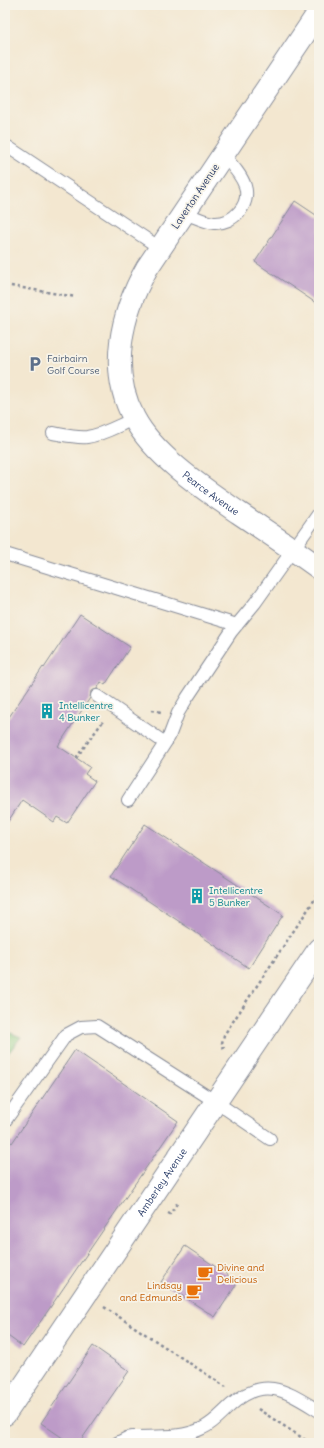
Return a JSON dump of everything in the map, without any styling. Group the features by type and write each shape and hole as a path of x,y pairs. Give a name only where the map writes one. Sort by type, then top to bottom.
{"street":[{"name":"Laverton Avenue","path":"125,398 119,366 120,345 129,305 140,280 319,12"},
{"name":"Pearce Avenue","path":"125,398 134,419 141,430 158,449 183,472 205,490 319,568"},
{"name":"Amberley Avenue","path":"5,1414 11,1391 216,1102 319,949"}],"lane":[{"path":"5,145 160,248"},
{"path":"184,212 210,222 222,223 234,216 241,209 246,199 245,187 238,174 223,155"},
{"path":"53,433 81,437 92,436 134,419"},
{"path":"128,800 165,743 180,709 237,625 262,594 319,513"},
{"path":"5,554 237,625"},
{"path":"97,696 165,743"},
{"path":"5,1121 66,1035 81,1026 97,1026 216,1102 270,1139"},
{"path":"118,1443 127,1438 133,1437 171,1436 192,1432 210,1424 240,1397 257,1390 275,1388 290,1393 319,1411"}],"path":[{"path":"5,285 76,297"},
{"path":"76,758 113,708"},
{"path":"225,1052 222,1043 224,1035 319,893"},
{"path":"104,1307 310,1443"}],"green space":[{"path":"5,1031 21,1037 5,1057"}],"building":[{"path":"295,201 319,217 319,305 255,262"},
{"name":"Intellicentre 4 Bunker","path":"80,614 130,647 105,685 101,682 97,689 91,691 90,698 58,746 90,767 85,774 95,781 67,823 57,817 54,822 22,800 5,826 5,723"},
{"name":"Intellicentre 5 Bunker","path":"145,824 283,915 249,968 111,876"},
{"path":"75,1050 178,1121 23,1347 5,1334 5,1138 12,1143"},
{"path":"185,1246 238,1282 215,1317 161,1282"},
{"path":"93,1346 129,1371 79,1443 70,1443 41,1423"}],"place":[{"name":"Fairbairn Golf Course","path":"35,364"},
{"name":"Intellicentre 4 Bunker","path":"47,711"},
{"name":"Intellicentre 5 Bunker","path":"197,896"},
{"name":"Divine and Delicious","path":"205,1273"},
{"name":"Lindsay and Edmunds","path":"194,1291"}]}
